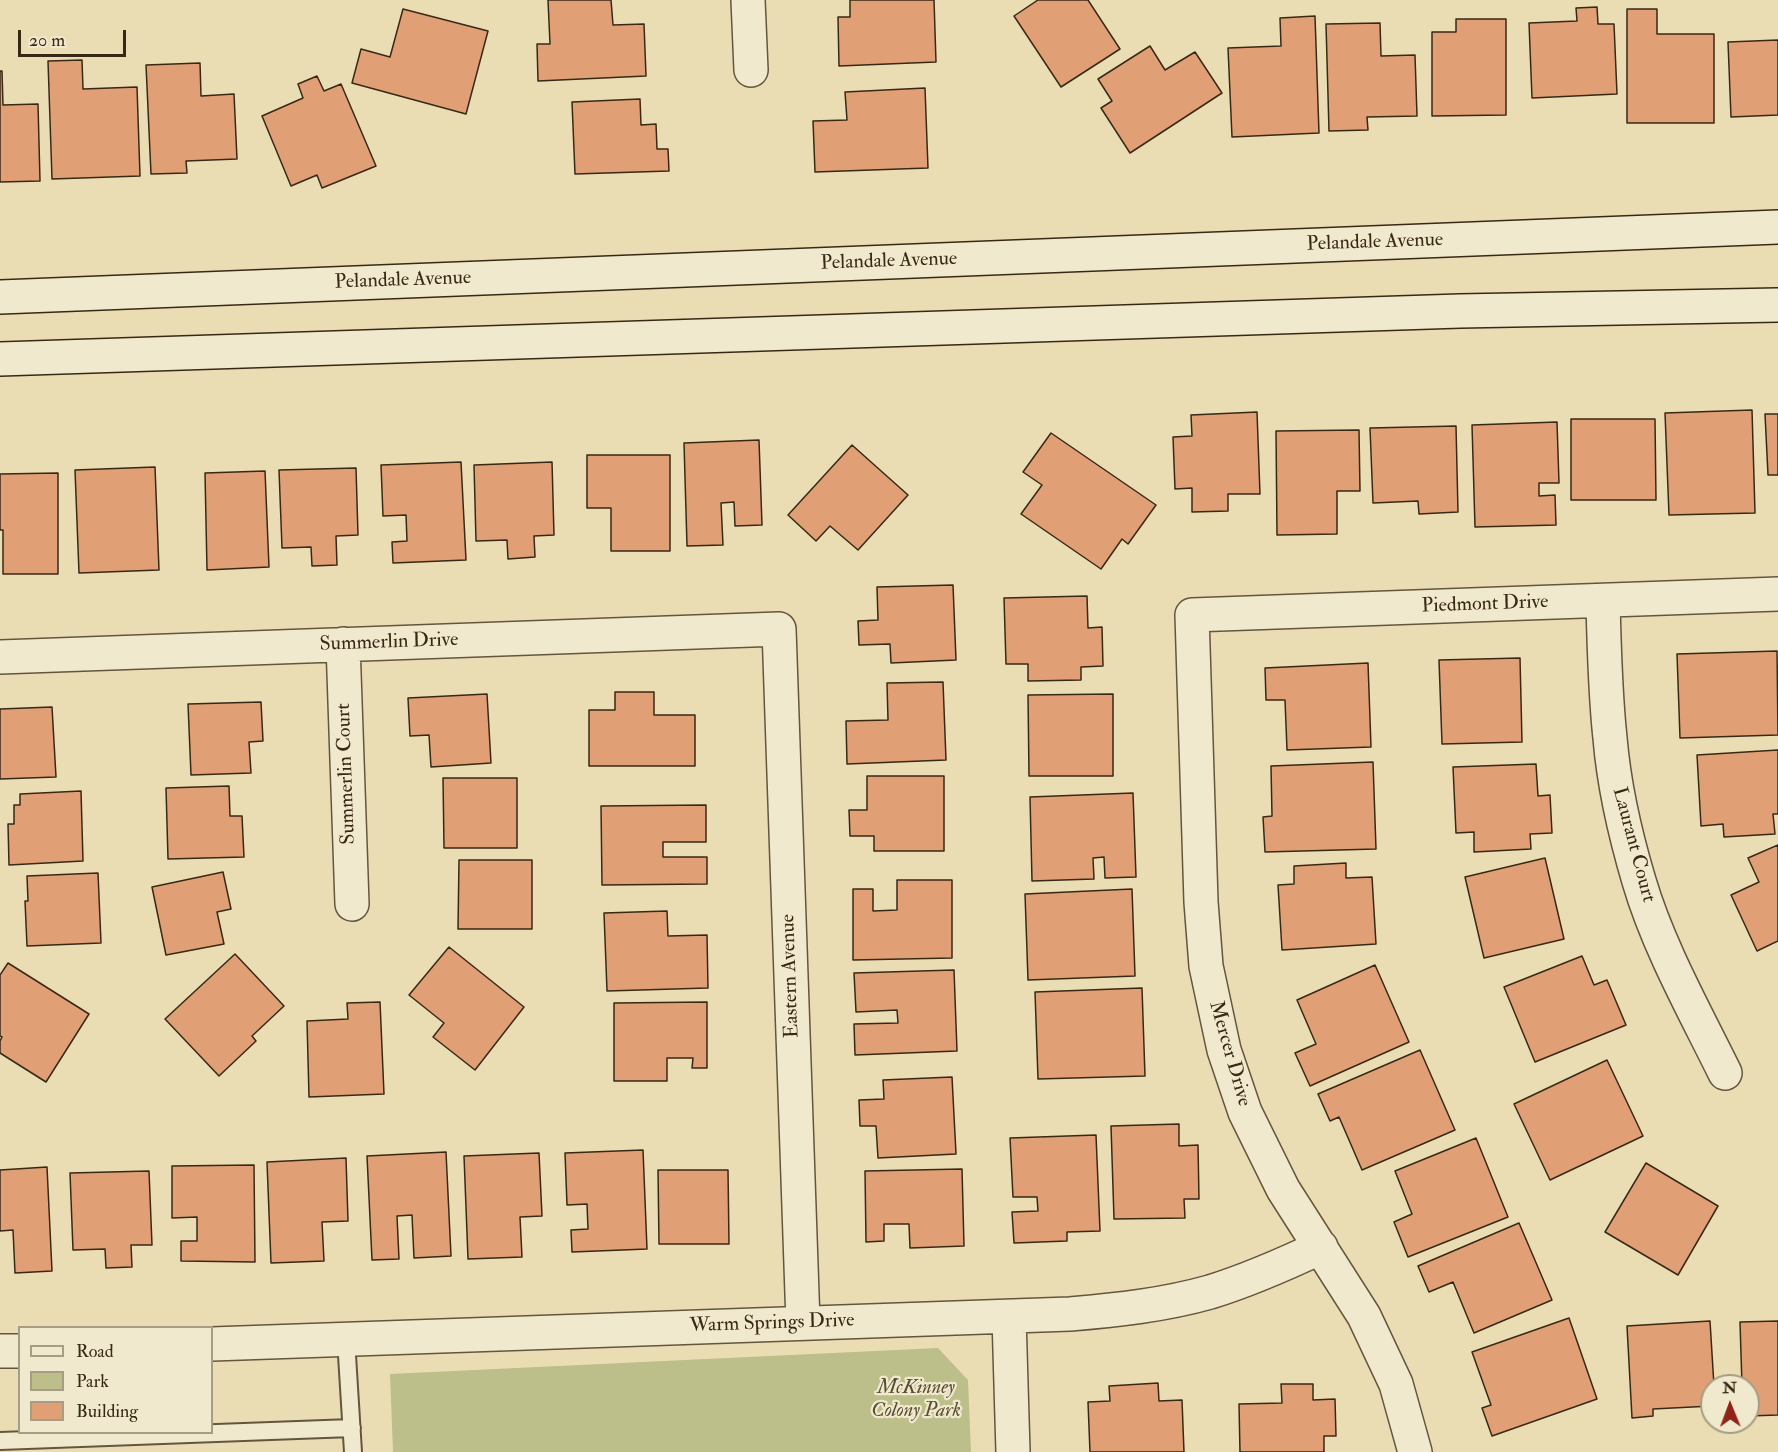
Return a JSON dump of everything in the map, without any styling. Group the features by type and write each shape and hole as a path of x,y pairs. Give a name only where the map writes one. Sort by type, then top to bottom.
{"street":[{"path":"748,0 751,70"},
{"name":"Pelandale Avenue","path":"0,297 1778,227"},
{"path":"0,359 1448,311 1778,305"},
{"name":"Piedmont Drive","path":"1192,615 1778,594"},
{"name":"Laurant Court","path":"1603,601 1610,740 1620,812 1639,883 1666,951 1725,1073"},
{"name":"Mercer Drive","path":"1192,615 1201,902 1206,966 1224,1050 1245,1112 1283,1189 1369,1325 1396,1384 1415,1452"},
{"name":"Summerlin Drive","path":"0,657 779,629"},
{"name":"Eastern Avenue","path":"779,629 803,1323"},
{"name":"Summerlin Court","path":"343,644 352,904"},
{"name":"Warm Springs Drive","path":"213,1344 1009,1317 1130,1309 1209,1292 1266,1272 1321,1247"},
{"path":"1009,1317 1013,1452"},
{"path":"0,1351 18,1351"}],"lane":[{"path":"346,1339 353,1452"},
{"path":"213,1433 352,1428"},
{"path":"0,1441 190,1434"}],"green space":[{"name":"McKinney Colony Park","path":"938,1348 968,1380 971,1452 393,1452 390,1374"}],"building":[{"path":"548,0 611,0 613,25 644,24 646,76 538,81 537,44 550,44"},
{"path":"850,0 934,0 936,62 839,66 838,17 850,17"},
{"path":"1038,0 1088,0 1120,49 1061,87 1014,16"},
{"path":"1597,7 1598,24 1614,24 1617,94 1532,98 1529,23 1577,21 1576,8"},
{"path":"403,9 488,31 466,114 352,83 361,49 390,57"},
{"path":"1627,9 1657,9 1657,34 1714,34 1714,123 1627,123"},
{"path":"1315,16 1319,133 1232,137 1228,48 1281,46 1280,18"},
{"path":"1456,19 1506,19 1506,115 1432,116 1432,32 1456,32"},
{"path":"1380,23 1381,56 1415,55 1417,116 1367,117 1368,130 1329,131 1326,24"},
{"path":"1778,40 1778,115 1731,117 1728,42"},
{"path":"1150,46 1165,70 1195,52 1222,93 1130,153 1101,108 1112,101 1098,79"},
{"path":"82,60 83,89 137,87 140,176 52,179 48,61"},
{"path":"200,63 201,96 234,94 237,159 186,161 187,173 151,174 146,65"},
{"path":"0,71 2,71 3,105 38,104 40,181 0,182"},
{"path":"317,76 324,91 341,84 376,166 322,188 317,175 291,186 262,116 303,98 298,84"},
{"path":"925,88 928,168 815,172 813,121 847,120 845,92"},
{"path":"640,99 641,125 656,124 657,149 668,149 669,171 575,174 572,102"},
{"path":"1752,410 1755,513 1669,515 1665,413"},
{"path":"1257,412 1260,494 1228,494 1228,511 1192,512 1192,488 1175,489 1173,437 1192,436 1191,415"},
{"path":"1765,414 1778,414 1778,475 1768,475"},
{"path":"1571,419 1655,419 1656,500 1571,500"},
{"path":"1557,422 1559,483 1539,483 1539,496 1555,495 1556,525 1475,527 1472,425"},
{"path":"1456,426 1458,512 1419,514 1418,501 1373,503 1370,428"},
{"path":"1359,430 1360,491 1337,491 1337,534 1277,535 1276,431"},
{"path":"1051,433 1156,505 1128,544 1122,539 1101,569 1021,514 1042,485 1023,472"},
{"path":"759,440 762,525 735,526 734,502 721,503 723,545 687,546 684,443"},
{"path":"852,445 908,495 858,550 830,526 816,541 788,515"},
{"path":"587,455 670,455 670,551 611,551 611,508 587,508"},
{"path":"461,462 466,560 393,563 392,542 407,541 406,515 383,516 381,465"},
{"path":"552,462 554,535 534,536 535,557 508,559 507,540 476,541 474,465"},
{"path":"155,467 159,570 79,573 75,470"},
{"path":"356,468 358,535 336,536 337,565 312,566 311,547 282,548 279,470"},
{"path":"265,471 269,567 207,570 205,473"},
{"path":"58,473 58,574 3,574 0,474"},
{"path":"953,585 956,660 891,663 890,644 859,645 858,621 878,620 877,587"},
{"path":"1087,596 1088,628 1102,627 1103,666 1081,667 1081,680 1028,681 1028,664 1006,664 1004,598"},
{"path":"1777,651 1778,735 1680,738 1677,654"},
{"path":"1520,658 1522,742 1442,744 1439,660"},
{"path":"1368,663 1371,747 1287,750 1285,700 1266,700 1265,668"},
{"path":"943,682 946,760 847,764 846,721 888,720 887,683"},
{"path":"615,692 654,692 654,715 695,715 695,766 589,766 589,710 615,710"},
{"path":"487,694 491,763 431,767 429,735 410,736 408,698"},
{"path":"1113,694 1113,776 1029,776 1028,695"},
{"path":"261,702 263,741 249,742 251,773 191,775 188,704"},
{"path":"52,707 56,777 0,779 0,709"},
{"path":"1778,750 1778,814 1773,814 1775,834 1724,837 1723,824 1701,826 1697,755"},
{"path":"1373,762 1376,849 1265,852 1263,817 1272,816 1271,766"},
{"path":"1536,764 1538,796 1550,795 1552,833 1530,834 1531,849 1474,852 1474,832 1456,833 1453,767"},
{"path":"867,776 944,776 944,851 874,851 874,836 850,836 849,810 867,810"},
{"path":"443,778 517,778 517,848 444,848"},
{"path":"229,786 230,816 242,816 244,857 168,859 166,788"},
{"path":"81,791 83,861 9,865 8,824 14,824 14,805 20,805 20,794"},
{"path":"1133,793 1136,877 1105,878 1104,857 1093,858 1094,879 1032,881 1030,797"},
{"path":"706,805 706,842 663,842 663,857 707,857 707,884 602,885 601,806"},
{"path":"1778,845 1778,941 1757,951 1731,895 1759,882 1748,858"},
{"path":"1545,858 1564,939 1484,958 1465,877"},
{"path":"459,860 532,860 532,929 458,929"},
{"path":"1346,863 1346,878 1372,877 1376,944 1282,950 1278,885 1294,884 1294,866"},
{"path":"223,872 231,909 217,912 224,944 166,955 152,887"},
{"path":"98,873 101,943 27,946 25,901 28,901 27,876"},
{"path":"897,880 952,880 952,958 853,960 853,889 873,889 873,911 897,910"},
{"path":"1132,889 1135,976 1028,980 1025,894"},
{"path":"667,911 668,936 707,935 708,988 607,991 604,913"},
{"path":"449,947 524,1007 475,1070 433,1037 444,1023 409,995"},
{"path":"235,954 284,1006 252,1036 256,1041 219,1076 165,1019"},
{"path":"1582,956 1594,985 1607,980 1626,1025 1535,1062 1504,987"},
{"path":"8,963 89,1014 46,1082 0,1053 2,1037 0,1036 0,975"},
{"path":"1375,965 1409,1042 1310,1086 1295,1053 1316,1044 1297,1000"},
{"path":"954,970 957,1051 855,1055 854,1024 898,1023 897,1010 856,1012 854,973"},
{"path":"1142,988 1145,1076 1038,1079 1035,992"},
{"path":"380,1002 384,1094 309,1097 307,1021 348,1019 347,1003"},
{"path":"707,1002 707,1068 692,1068 693,1058 667,1058 667,1081 614,1081 614,1003"},
{"path":"1420,1050 1455,1130 1362,1170 1339,1117 1330,1121 1318,1094"},
{"path":"1607,1060 1643,1136 1550,1180 1514,1104"},
{"path":"952,1077 956,1154 878,1158 876,1126 860,1126 859,1100 884,1099 883,1080"},
{"path":"1179,1124 1179,1146 1198,1145 1199,1199 1184,1199 1185,1218 1114,1219 1111,1126"},
{"path":"1096,1135 1100,1231 1067,1232 1067,1241 1014,1243 1012,1212 1038,1211 1037,1197 1013,1197 1010,1138"},
{"path":"1476,1138 1508,1217 1408,1257 1394,1222 1412,1214 1395,1171"},
{"path":"643,1150 647,1249 572,1252 571,1230 588,1229 587,1204 567,1205 565,1153"},
{"path":"446,1152 451,1256 414,1258 412,1215 397,1216 399,1259 372,1260 367,1156"},
{"path":"539,1153 542,1216 520,1217 522,1257 468,1259 464,1156"},
{"path":"346,1158 348,1221 322,1222 324,1261 271,1263 267,1162"},
{"path":"1646,1163 1718,1206 1678,1275 1605,1232"},
{"path":"254,1165 255,1262 181,1261 181,1241 197,1241 197,1217 172,1218 172,1166"},
{"path":"47,1167 52,1271 15,1273 13,1230 0,1231 0,1170"},
{"path":"962,1169 964,1246 910,1248 909,1224 884,1224 884,1241 866,1242 865,1171"},
{"path":"658,1170 728,1170 729,1244 659,1244"},
{"path":"149,1171 152,1245 131,1245 132,1267 106,1268 105,1249 73,1250 70,1173"},
{"path":"1519,1223 1552,1300 1474,1333 1453,1282 1429,1292 1418,1266"},
{"path":"1569,1318 1597,1399 1492,1436 1482,1408 1491,1405 1472,1352"},
{"path":"1710,1321 1713,1374 1700,1374 1700,1407 1653,1409 1653,1416 1632,1418 1627,1326"},
{"path":"1778,1321 1778,1415 1760,1416 1760,1374 1742,1374 1740,1322"},
{"path":"1158,1383 1159,1401 1182,1400 1184,1452 1090,1452 1088,1402 1110,1401 1109,1386"},
{"path":"1281,1384 1313,1384 1313,1400 1335,1399 1336,1436 1324,1436 1324,1452 1240,1452 1239,1404 1282,1403"}]}
